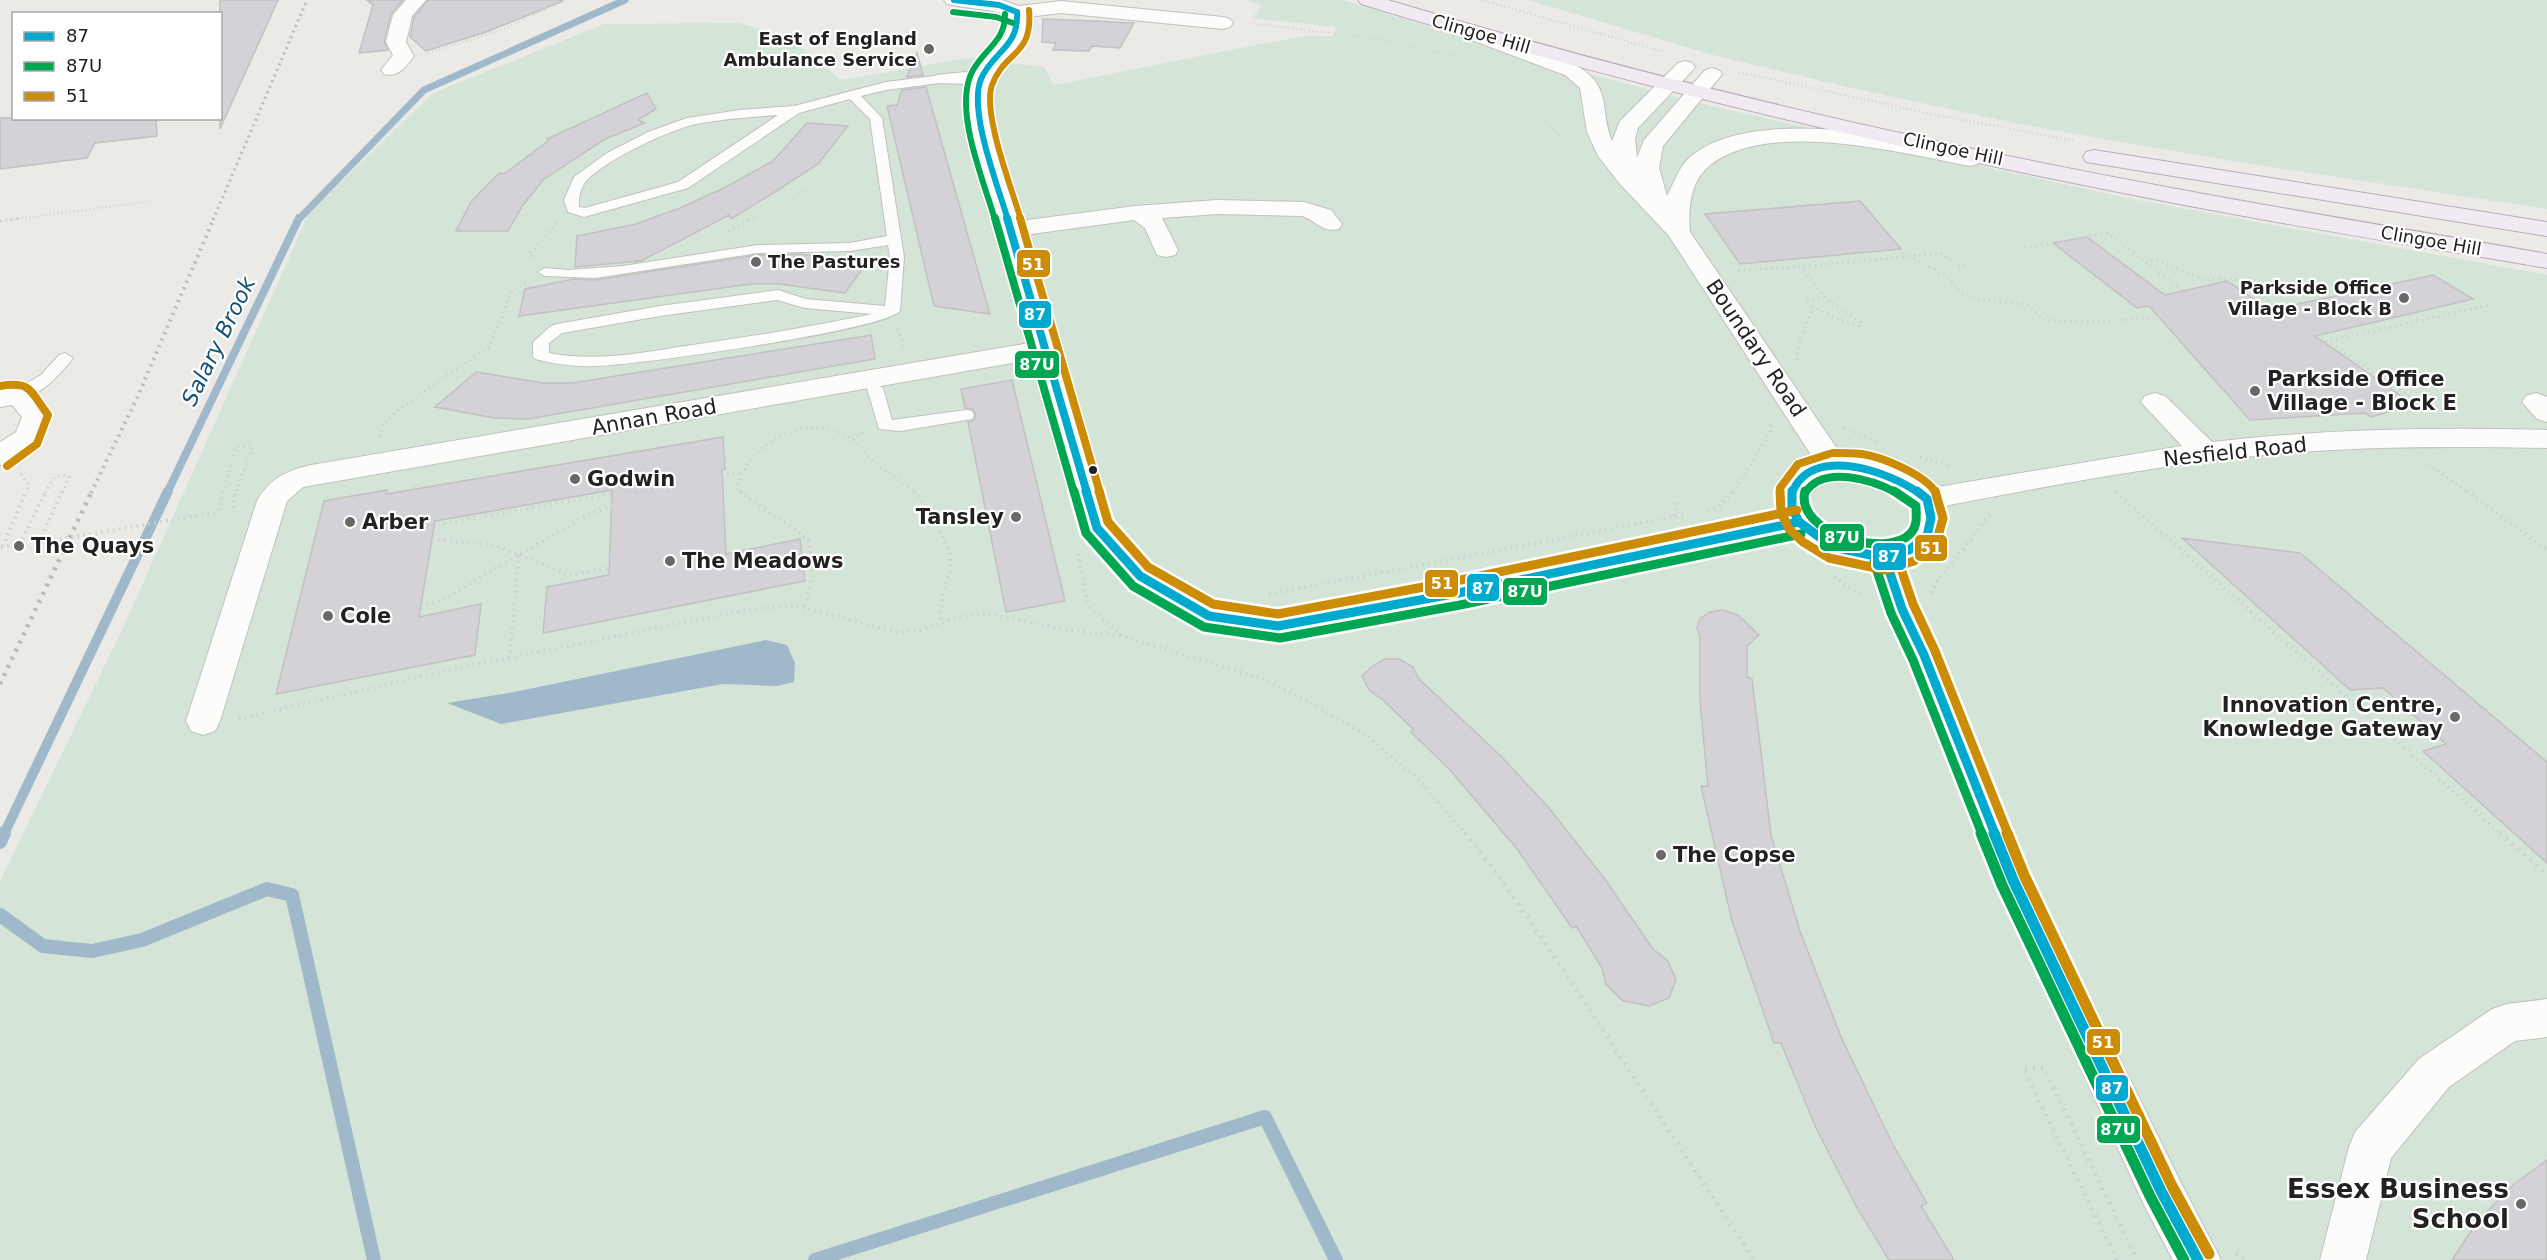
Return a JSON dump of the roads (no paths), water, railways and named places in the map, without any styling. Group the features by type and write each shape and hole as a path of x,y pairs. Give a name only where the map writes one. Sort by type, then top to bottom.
{"main road":[{"name":"Clingoe Hill","path":"1368,0 1696,93 2122,186 2547,261"},
{"path":"1666,57 1685,67"},
{"name":"Clingoe Hill","path":"1685,67 1723,72 1879,114 1948,128"},
{"name":"Clingoe Hill","path":"2075,153 2547,229"}],"street":[{"path":"410,59 396,42 403,15 416,0"},
{"path":"954,0 999,5 1017,12 1064,3 1223,23"},
{"path":"1017,12 1020,23 1018,32 1009,47 982,77 976,96 980,123 1097,528 1140,576 1209,616 1278,626 1499,598 1714,540 1799,522"},
{"name":"Boundary Road","path":"1439,22 1572,70 1583,77 1595,95 1596,124 1602,143 1635,188 1660,210 1678,232 1833,465"},
{"path":"1635,188 1623,151 1622,137 1628,126 1685,67"},
{"name":"Boundary Road","path":"1660,210 1646,167 1648,153 1652,145 1696,93 1723,72"},
{"path":"943,79 982,77"},
{"path":"1678,232 1679,196 1694,167 1704,157 1744,139 1778,134 1844,137 2122,186"},
{"path":"1011,229 1135,213 1201,199 1304,209 1323,215 1330,224"},
{"path":"1135,213 1147,215 1153,220 1166,250"},
{"name":"Annan Road","path":"203,721 272,501 276,492 284,484 298,478 374,464 1045,349"},
{"path":"3,455 28,437 36,417 10,397"},
{"path":"2155,402 2206,453"},
{"name":"Nesfield Road","path":"1927,499 2206,453 2274,445 2469,437 2547,439"},
{"path":"1833,465 1860,466 1882,472 1906,483 1927,499 1931,518 1927,536 1909,550 1885,558 1833,547 1799,522 1792,508 1792,491 1805,474 1833,465"},
{"path":"1885,558 1902,609 1924,655 2013,880 2161,1191 2198,1260"},
{"path":"2343,1260 2372,1147 2434,1073 2507,1023 2547,1018"}],"lane":[{"path":"794,110 720,162 682,185 584,213 573,209 571,200 579,180 612,156 653,135 692,121 740,114 794,110 886,86 943,79"},
{"path":"853,94 876,118 897,257 892,311"},
{"path":"545,272 563,275 618,270 758,249 808,246 852,247 895,239"},
{"path":"778,295 805,303 892,311 879,317 781,337 606,361 565,362 541,356 541,342 557,329 660,311 778,295"},
{"path":"10,397 47,378 65,358"},
{"path":"875,388 885,425 900,426 966,415"}],"water":[{"path":"766,640 787,645 795,663 794,682 777,686 723,684 501,724 447,703 514,692"}],"waterway":[{"name":"Salary Brook","path":"298,220 424,90 625,0"},
{"name":"Salary Brook","path":"167,493 298,220"},
{"name":"Salary Brook","path":"4,834 168,491"},
{"name":"Salary Brook","path":"0,842 4,833"},
{"path":"0,915 43,946 92,951 142,940 267,889 292,895 374,1260"},
{"path":"815,1260 1265,1117 1336,1260"}],"railway":[{"path":"213,220 307,0"},
{"path":"91,493 137,398 214,218"},
{"path":"0,684 92,491"}],"place":[{"name":"East of England Ambulance Service","path":"929,49"},
{"name":"The Pastures","path":"756,262"},
{"name":"Parkside Office Village - Block B","path":"2404,298"},
{"name":"Parkside Office Village - Block E","path":"2255,391"},
{"name":"Godwin","path":"575,479"},
{"name":"Tansley","path":"1016,517"},
{"name":"Arber","path":"350,522"},
{"name":"The Quays","path":"19,546"},
{"name":"The Meadows","path":"670,561"},
{"name":"Cole","path":"328,616"},
{"name":"Innovation Centre, Knowledge Gateway","path":"2455,717"},
{"name":"The Copse","path":"1661,855"},
{"name":"Essex Business School","path":"2521,1204"}]}
